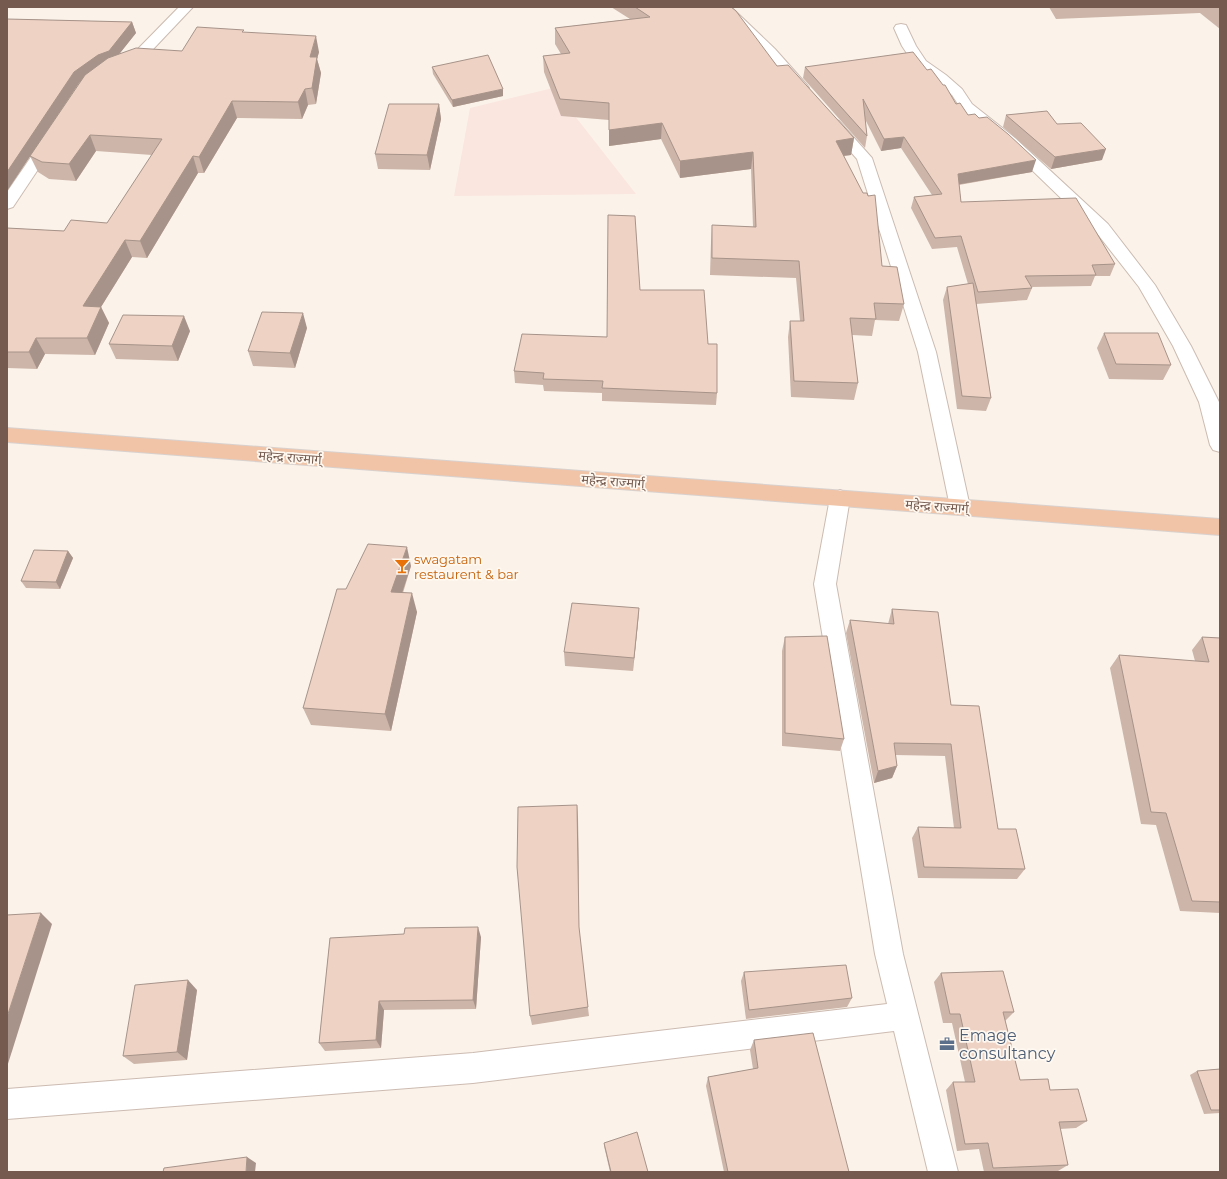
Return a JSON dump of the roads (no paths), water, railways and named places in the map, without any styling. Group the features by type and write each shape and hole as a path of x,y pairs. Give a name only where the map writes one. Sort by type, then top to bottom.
{"highway":[{"name":"महेन्द्र राज्मार्ग्","path":"7,435 1220,528"}],"street":[{"path":"108,70 135,60 186,7"},
{"path":"723,7 770,52 864,158 927,352 960,508"},
{"path":"901,28 909,46 920,64 941,78 957,92 967,107 1010,141 1102,228 1146,285 1182,346 1209,402 1220,445"},
{"path":"7,204 59,126"},
{"path":"840,498 825,584 889,954 943,1172"},
{"path":"7,1104 473,1068 904,1016"}],"place":[{"name":"swagatam restaurent & bar","path":"402,566"},
{"name":"Emage consultancy","path":"947,1044"}]}
